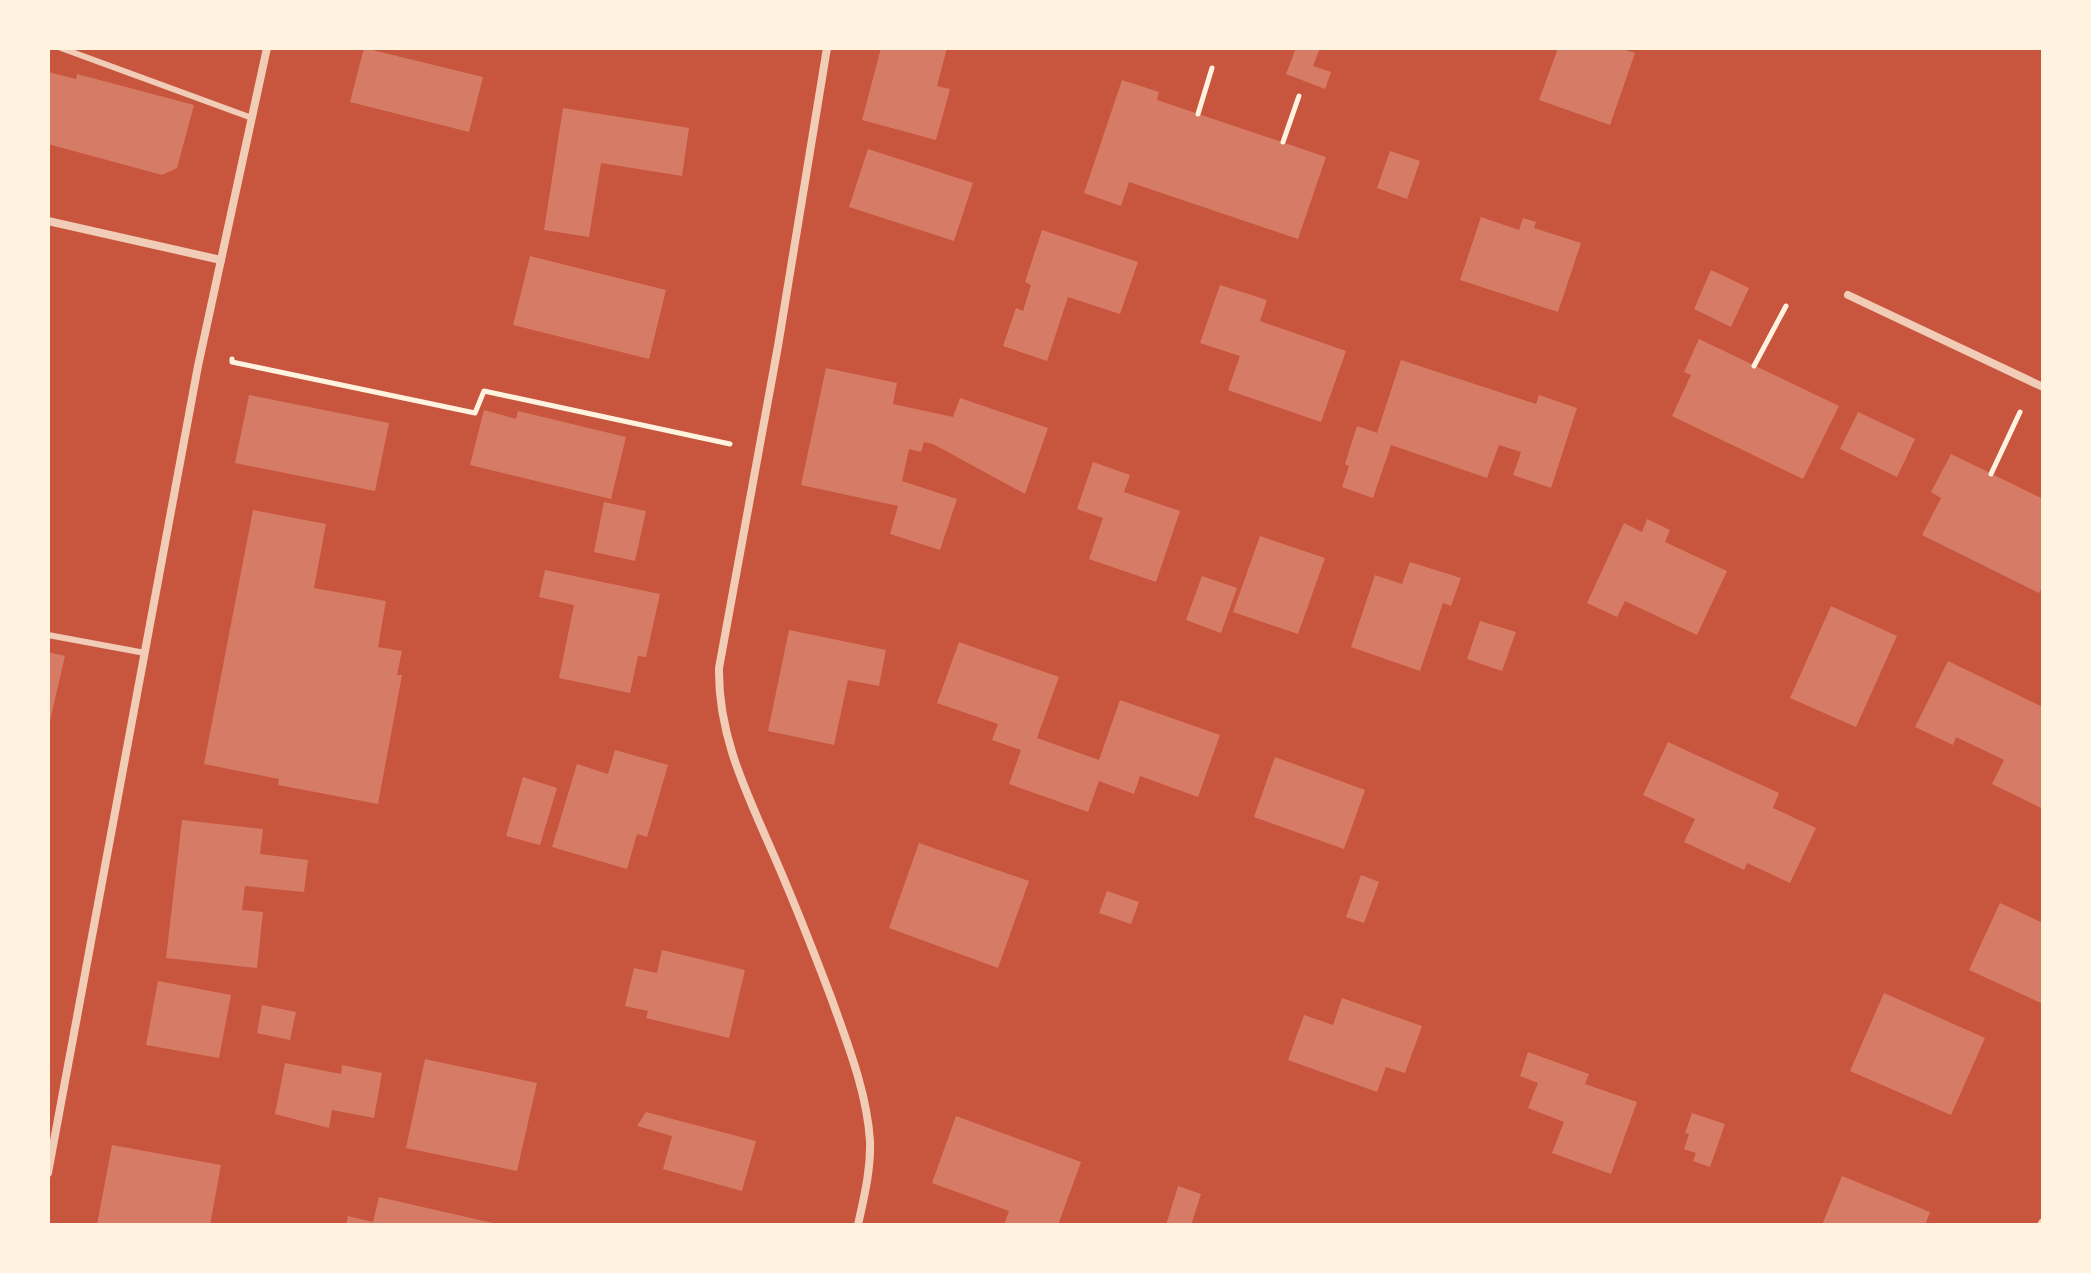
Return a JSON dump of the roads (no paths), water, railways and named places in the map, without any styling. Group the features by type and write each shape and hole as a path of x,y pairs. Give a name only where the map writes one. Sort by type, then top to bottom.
{"street":[{"path":"48,1173 205,332 267,48"},
{"path":"827,48 719,668 718,700 733,758 801,917 849,1046 870,1140 869,1178 858,1225"},
{"path":"48,221 221,260"},
{"path":"1848,295 2043,387"}],"lane":[{"path":"61,48 252,118"},
{"path":"48,635 145,653"}]}
